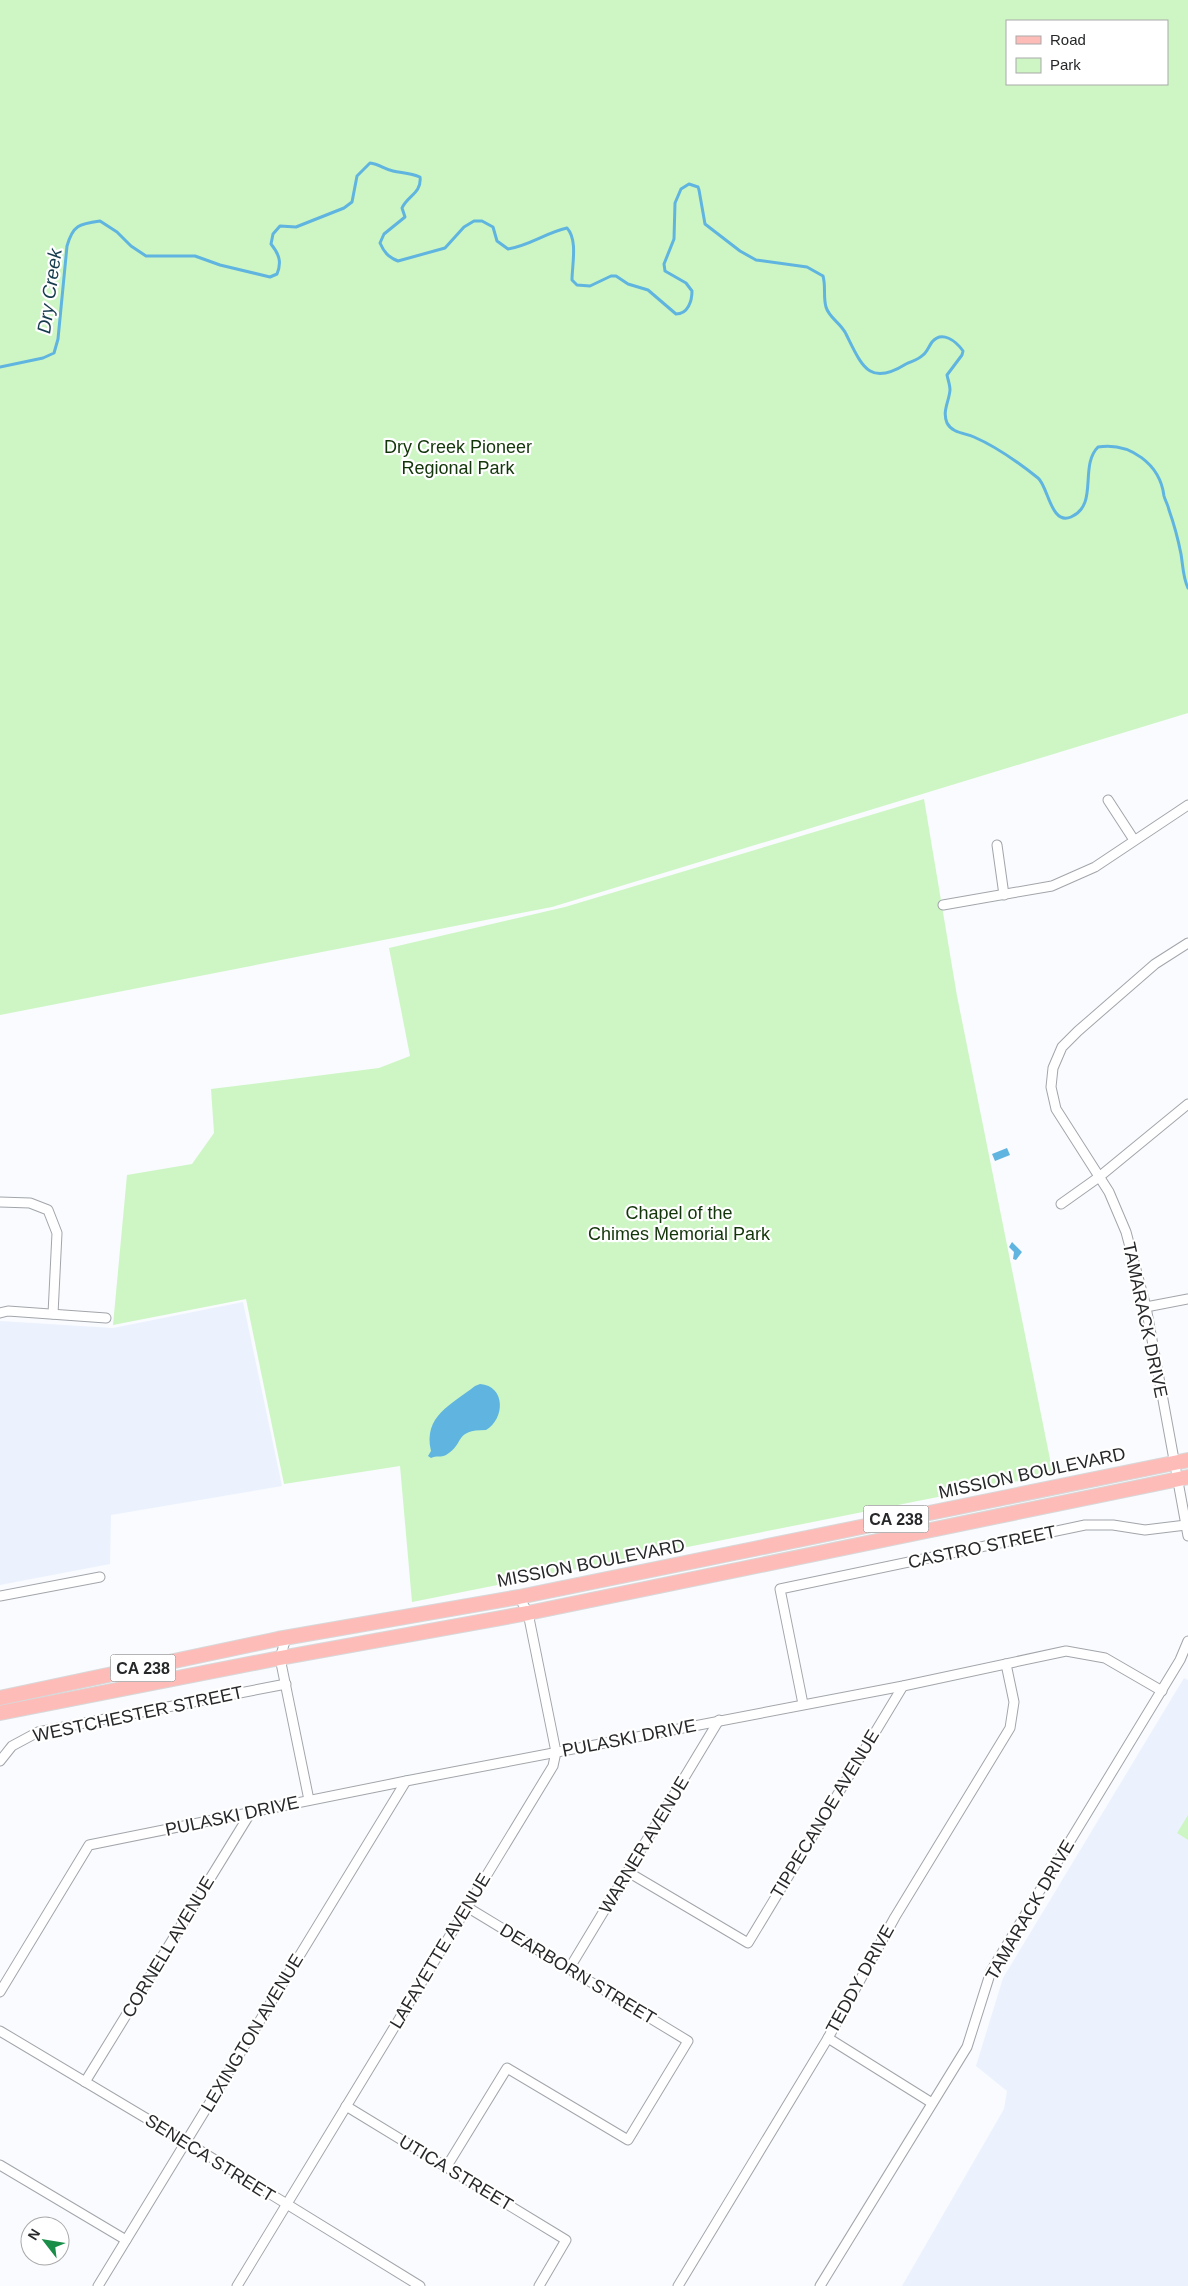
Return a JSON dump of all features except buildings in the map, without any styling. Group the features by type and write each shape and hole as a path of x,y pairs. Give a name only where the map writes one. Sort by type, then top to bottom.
{"main road":[{"name":"MISSION BOULEVARD","path":"0,1698 286,1638 519,1597 1188,1460"},
{"name":"MISSION BOULEVARD","path":"0,1713 280,1658 528,1613 1182,1478"}],"street":[{"path":"1108,800 1134,840"},
{"path":"943,905 1052,886 1095,867 1188,805"},
{"path":"997,845 1004,895"},
{"name":"TAMARACK DRIVE","path":"1188,943 1155,964 1062,1047 1052,1068 1051,1087 1056,1109 1099,1177 1126,1232 1146,1307 1174,1463 1182,1478 1188,1536"},
{"path":"1061,1204 1099,1177 1188,1104"},
{"path":"0,1202 30,1203 48,1210 58,1233 53,1314"},
{"path":"1146,1307 1188,1298"},
{"path":"0,1313 8,1311 106,1318"},
{"name":"CASTRO STREET","path":"803,1704 780,1589 1086,1525 1114,1525 1145,1530 1186,1525"},
{"path":"0,1596 100,1577"},
{"path":"519,1597 528,1613 556,1752"},
{"path":"286,1638 280,1658 310,1800"},
{"name":"TAMARACK DRIVE","path":"820,2286 967,2047 991,1971 1180,1660 1188,1641"},
{"name":"PULASKI DRIVE","path":"0,1992 90,1845 406,1781 903,1686 1066,1651 1092,1654 1105,1658 1162,1690"},
{"name":"TEDDY DRIVE","path":"678,2286 828,2038 882,1938 1010,1728 1014,1702 1006,1664"},
{"name":"WESTCHESTER STREET","path":"0,1761 12,1746 38,1732 286,1684"},
{"name":"TIPPECANOE AVENUE","path":"628,1872 748,1943 903,1686"},
{"name":"WARNER AVENUE","path":"569,1969 719,1720"},
{"name":"LAFAYETTE AVENUE","path":"236,2286 553,1766 556,1752"},
{"name":"LEXINGTON AVENUE","path":"98,2286 406,1781"},
{"name":"CORNELL AVENUE","path":"85,2082 251,1812"},
{"name":"DEARBORN STREET","path":"446,2166 507,2068 628,2140 688,2042 467,1907"},
{"name":"SENECA STREET","path":"0,2031 186,2142 420,2286"},
{"path":"828,2038 932,2103"},
{"name":"UTICA STREET","path":"346,2106 566,2240 539,2286"},
{"path":"0,2165 126,2240"}],"shaded area":[{"path":"243,1302 282,1486 111,1515 110,1564 0,1585 0,1321 113,1328"},
{"path":"1184,1678 1188,1680 1188,2286 902,2286 1004,2109 1007,2091 976,2066 1003,1978"}],"green space":[{"name":"Dry Creek Pioneer Regional Park","path":"0,0 1188,0 1188,713 552,907 0,1015"},
{"name":"Chapel of the Chimes Memorial Park","path":"924,799 957,996 1053,1474 412,1602 400,1466 284,1484 246,1299 113,1325 127,1175 192,1164 214,1133 211,1089 379,1068 410,1056 389,948 565,907"},
{"path":"1188,1815 1188,1840 1177,1833"}],"water":[{"path":"1007,1148 1010,1155 995,1161 992,1154"},
{"path":"1012,1242 1022,1252 1016,1260 1013,1259 1014,1252 1009,1247"},
{"path":"480,1384 495,1390 498,1397 499,1411 492,1425 486,1430 469,1432 464,1435 446,1455 431,1458 428,1456 431,1451 431,1429 435,1420 448,1406"}],"waterway":[{"name":"Dry Creek","path":"0,367 43,358 54,353 58,339 67,246 72,234 78,227 100,221 117,232 131,246 146,256 195,256 220,265 270,277 277,274 279,266 278,255 271,244 273,234 280,226 296,227 344,208 352,202 357,176 370,163 420,177 417,191 402,208 405,217 384,234 380,243 387,254 398,261 445,248 464,227 474,221 482,221 493,227 497,241 508,249 524,245 567,228 572,239 574,253 572,280 577,285 590,286 611,276 616,276 628,284 648,290 676,314 684,312 689,306 692,291 686,283 665,271 664,264 674,239 675,203 681,189 689,184 698,187 705,224 740,251 756,260 807,267 823,276 825,303 828,311 844,330 862,364 868,370 883,374 893,371 921,357 932,342 940,337 949,338 957,344 963,351 947,375 950,390 945,410 947,423 955,431 974,437 999,450 1038,478 1054,511 1059,516 1064,518 1071,517 1084,504 1087,495 1090,464 1098,447 1110,446 1121,448 1142,458 1150,465 1161,485 1177,537 1188,588"}]}
